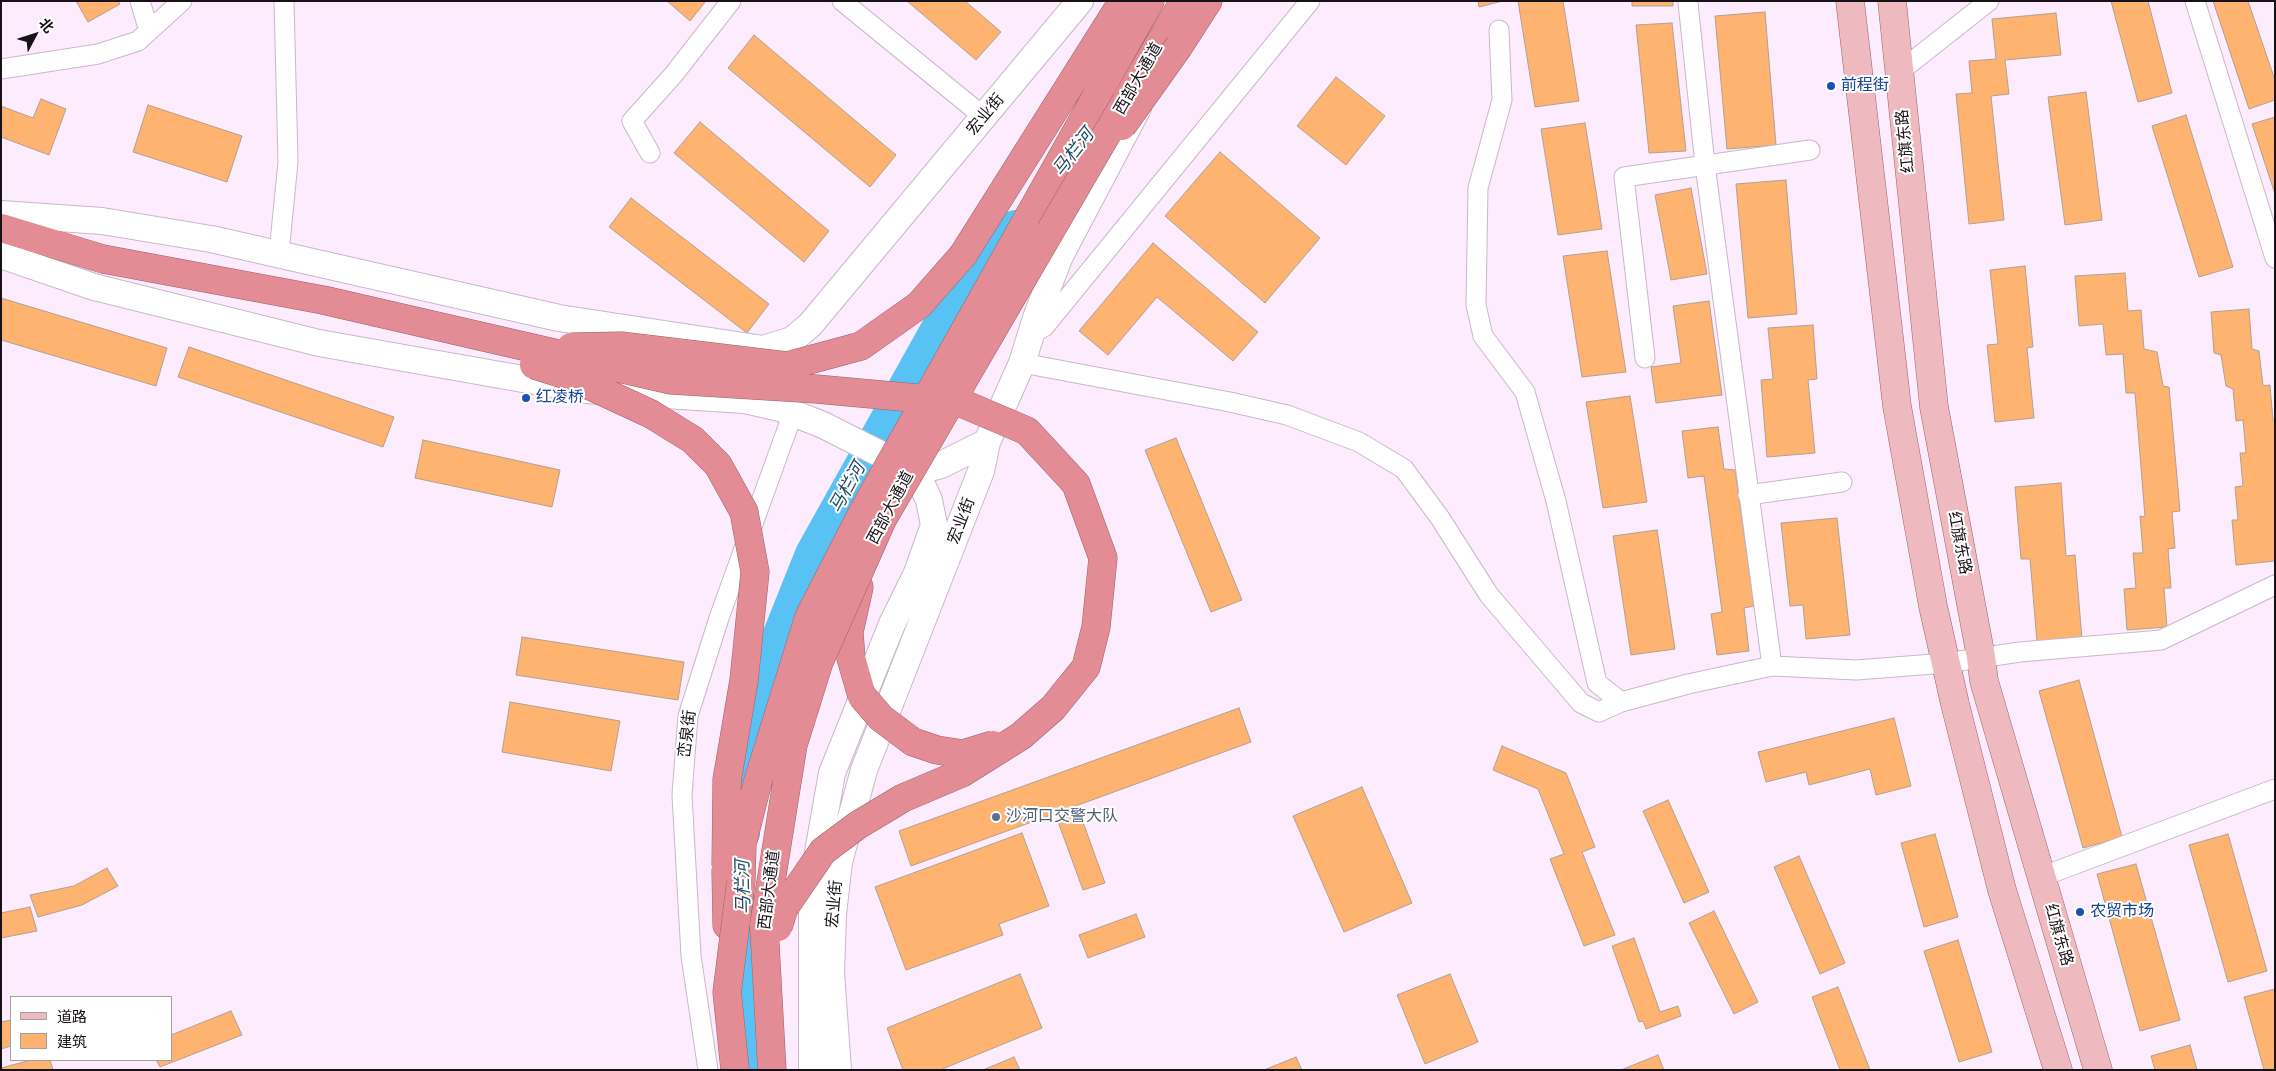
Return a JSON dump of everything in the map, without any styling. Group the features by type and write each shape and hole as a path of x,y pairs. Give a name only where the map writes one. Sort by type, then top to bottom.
{"highway":[{"path":"530,348 621,346 787,366 861,346 919,305 963,255 1123,1"},
{"name":"西部大通道","path":"735,1070 727,992 741,882 742,844 758,781 808,616 865,508 1150,1"},
{"name":"西部大通道","path":"772,1070 764,926 793,745 818,662 882,520 1184,1"},
{"path":"1079,183 1168,63 1208,1"},
{"path":"1,228 103,259"},
{"path":"1,236 103,259 323,300 671,380 816,389 959,402 1027,431 1076,484 1103,558 1096,627 1086,667 1053,708 1021,736 962,773 903,798 858,825 823,851 784,908 778,927 767,983"},
{"path":"323,300 569,376 651,414 693,440 718,465 744,512 755,572 744,680 727,780 727,992"},
{"path":"873,540 862,572 849,632 851,658 862,696 882,718 913,742 937,750 963,754 1021,736"}],"main road":[{"name":"宏业街","path":"279,254 559,318 763,349 792,340 810,325 1080,1"},
{"name":"宏业街","path":"838,1070 831,974 832,914 841,853 864,770 981,472 987,442 1022,363 1060,256 1193,1"},
{"path":"1850,1 1897,406 1928,579 1946,663 2002,890 2058,1070"},
{"name":"红旗东路","path":"1892,1 1934,407 1984,681 2098,1070"},
{"path":"1,214 102,221 211,239 279,254"},
{"path":"1,255 94,287 319,343 585,390 745,400 793,413 823,425 884,454 916,472 941,466 987,442"},
{"path":"793,413 798,376 810,325"},
{"name":"宏业街","path":"812,1070 812,886 832,773 892,624 917,573 934,525 929,500 916,472"}],"street":[{"path":"140,1 149,31"},
{"path":"1,69 98,54 138,41 182,1"},
{"path":"279,254 288,162 284,1"},
{"path":"650,153 632,122 674,74 731,1"},
{"path":"842,1 984,117"},
{"path":"1034,325 1044,327 1310,1"},
{"path":"1898,72 1990,1"},
{"path":"2195,1 2275,258"},
{"path":"1688,3 1705,165 1772,666"},
{"path":"1499,30 1502,100 1478,188 1476,305 1483,336 1525,392 1556,501 1597,682 1621,702"},
{"path":"1645,358 1624,177 1810,150"},
{"path":"1022,363 1221,400 1287,415 1359,442 1404,469 1440,518 1489,595 1581,704 1599,712 1621,702 1688,684 1772,666 1856,670 1946,663 1981,657 2162,640 2275,585"},
{"name":"峦泉街","path":"708,1070 691,956 682,795 688,716 719,618 793,413"},
{"path":"1748,495 1842,482"},
{"path":"2041,877 2275,789"}],"building":[{"path":"76,1 118,1 120,4 88,22"},
{"path":"667,1 706,1 690,21"},
{"path":"907,1 965,1 1001,32 976,60"},
{"path":"1478,1 1503,1 1479,7"},
{"path":"1518,1 1563,1 1579,101 1535,107"},
{"path":"1632,1 1673,1 1673,6 1632,6"},
{"path":"2111,1 2148,1 2172,93 2138,102"},
{"path":"2213,1 2248,1 2275,80 2275,100 2249,109"},
{"path":"1765,12 1776,145 1727,149 1715,16"},
{"path":"2056,13 2061,55 2005,60 2009,94 1991,96 2004,220 1969,224 1956,94 1972,93 1969,61 1996,59 1992,19"},
{"path":"1672,23 1686,151 1649,153 1636,25"},
{"path":"754,35 896,155 870,187 728,68"},
{"path":"1336,77 1385,116 1346,165 1297,126"},
{"path":"2086,92 2102,220 2065,225 2048,97"},
{"path":"41,99 66,109 49,155 1,137 1,106 33,118"},
{"path":"148,105 242,136 227,182 133,152"},
{"path":"2186,115 2233,267 2199,277 2152,126"},
{"path":"2275,117 2275,194 2252,124"},
{"path":"700,122 829,231 804,262 674,153"},
{"path":"1585,123 1602,229 1558,235 1541,129"},
{"path":"1220,152 1320,238 1265,303 1165,216"},
{"path":"1786,180 1797,314 1748,318 1736,184"},
{"path":"1691,188 1707,274 1671,280 1655,195"},
{"path":"631,198 769,304 747,333 609,227"},
{"path":"1153,243 1258,332 1233,361 1157,297 1108,355 1079,331"},
{"path":"1607,251 1626,372 1582,377 1563,256"},
{"path":"2025,266 2033,347 2027,348 2034,418 1995,422 1987,345 1998,344 1990,270"},
{"path":"2125,273 2128,311 2141,310 2144,349 2157,352 2163,386 2169,387 2180,511 2172,512 2175,548 2168,549 2171,588 2164,588 2167,627 2127,630 2124,589 2136,588 2133,553 2143,553 2140,516 2145,517 2135,393 2126,393 2123,354 2106,355 2103,324 2079,326 2075,276"},
{"path":"1,298 167,348 156,386 1,340"},
{"path":"1709,301 1722,395 1656,403 1651,367 1681,363 1673,306"},
{"path":"2249,309 2252,349 2259,351 2263,386 2270,385 2273,420 2275,419 2275,561 2236,565 2232,520 2238,520 2235,487 2243,486 2240,453 2246,453 2243,420 2236,421 2233,389 2226,386 2221,355 2214,353 2211,312"},
{"path":"1813,325 1817,379 1808,380 1815,453 1767,457 1761,380 1773,379 1768,328"},
{"path":"189,347 394,417 383,447 178,377"},
{"path":"1630,396 1647,502 1603,508 1586,402"},
{"path":"1718,427 1724,469 1735,470 1754,606 1744,608 1749,651 1717,655 1711,614 1722,612 1704,476 1688,478 1682,431"},
{"path":"1176,438 1242,600 1211,612 1145,450"},
{"path":"423,440 560,470 552,507 415,478"},
{"path":"2061,483 2066,556 2075,555 2082,639 2037,642 2030,559 2021,559 2015,487"},
{"path":"1837,518 1850,635 1806,639 1803,605 1790,606 1781,523"},
{"path":"1657,530 1675,649 1631,655 1613,536"},
{"path":"522,637 684,662 678,700 516,675"},
{"path":"2079,680 2122,837 2083,848 2039,691"},
{"path":"510,702 620,721 611,771 502,752"},
{"path":"1239,708 1251,742 911,866 899,831"},
{"path":"1894,718 1911,786 1876,795 1870,769 1809,785 1806,772 1766,782 1758,752"},
{"path":"1502,746 1566,773 1595,847 1582,852 1615,935 1584,946 1550,859 1564,854 1538,789 1493,770"},
{"path":"1362,787 1412,903 1344,932 1293,816"},
{"path":"1668,800 1709,892 1684,903 1643,811"},
{"path":"1079,811 1105,883 1083,890 1057,819"},
{"path":"1022,833 1049,906 999,924 1003,935 906,970 875,887"},
{"path":"1935,834 1958,917 1924,927 1901,843"},
{"path":"2228,834 2267,971 2228,982 2189,845"},
{"path":"1799,856 1845,963 1820,974 1774,867"},
{"path":"2136,864 2180,1020 2140,1031 2097,874"},
{"path":"107,868 118,886 82,905 38,917 30,895 74,886"},
{"path":"30,907 37,931 1,938 1,913"},
{"path":"1714,911 1758,1002 1734,1014 1689,923"},
{"path":"1136,914 1145,937 1088,958 1079,935"},
{"path":"1634,938 1660,1012 1678,1006 1681,1016 1646,1029 1643,1021 1639,1022 1612,946"},
{"path":"1958,940 1992,1052 1959,1062 1924,951"},
{"path":"1020,974 1042,1028 940,1070 903,1070 887,1028"},
{"path":"1450,974 1478,1042 1425,1064 1397,995"},
{"path":"1838,987 1870,1070 1840,1070 1812,997"},
{"path":"2275,989 2275,1070 2264,1070 2244,997"},
{"path":"231,1011 242,1035 160,1067 157,1061 172,1061 172,1035"},
{"path":"10,1020 10,1046 1,1049 1,1022"},
{"path":"2190,1045 2197,1070 2155,1070 2151,1056"},
{"path":"1658,1055 1664,1070 1621,1070"},
{"path":"1014,1057 1020,1070 983,1070"},
{"path":"1296,1057 1302,1070 1264,1070"},
{"path":"27,1061 50,1061 53,1070 1,1070 1,1068"}],"waterway":[{"name":"马栏河","path":"743,833 742,778 758,689 812,554 942,321 1015,227"},
{"name":"马栏河","path":"744,909 745,953 757,1070"}],"place":[{"name":"前程街","path":"1831,86"},
{"name":"红凌桥","path":"526,398"},
{"name":"沙河口交警大队","path":"996,817"},
{"name":"农贸市场","path":"2080,912"}]}
